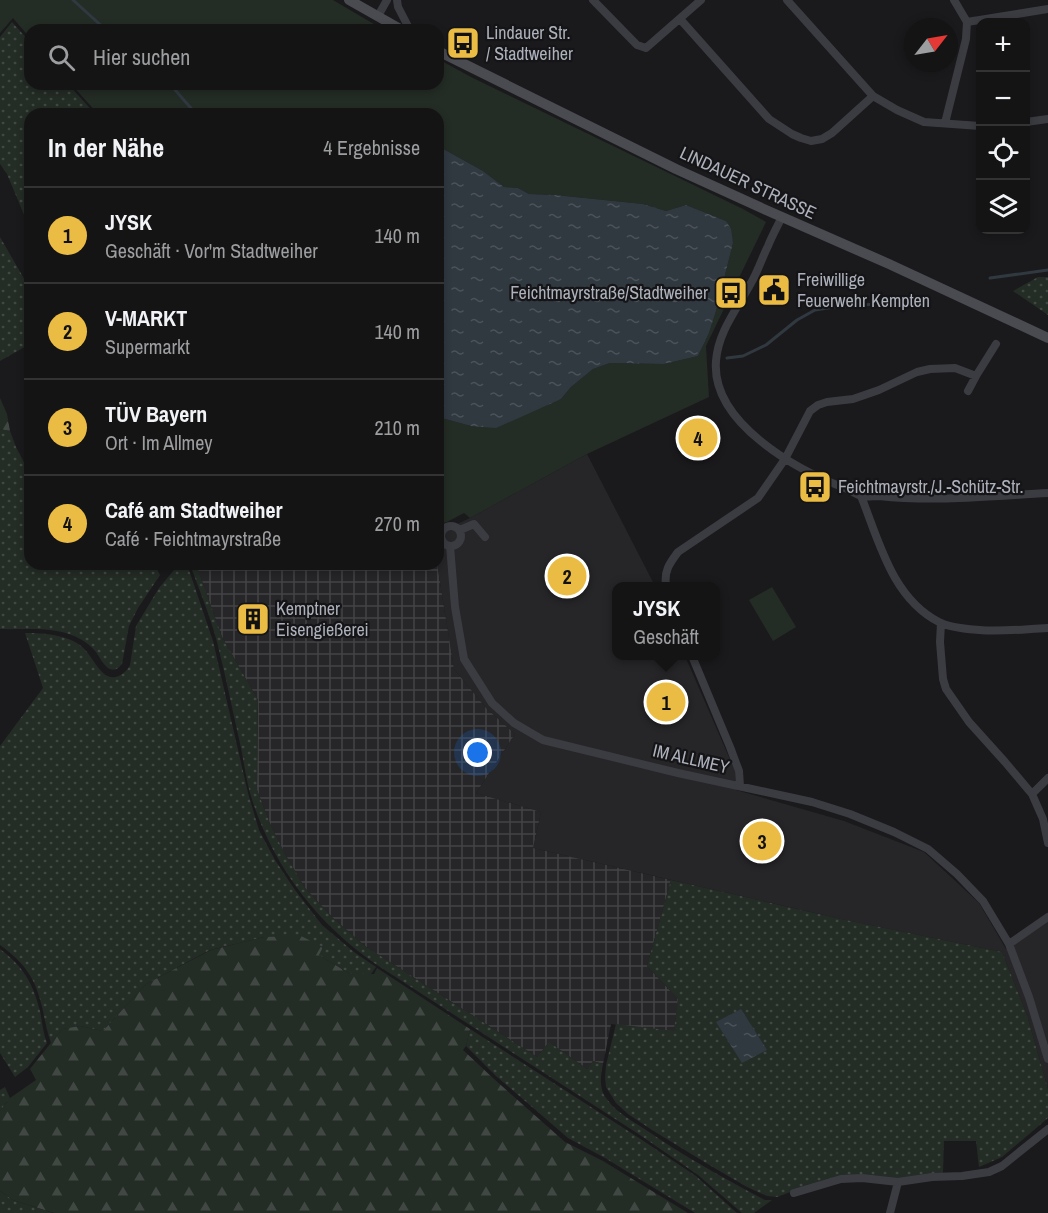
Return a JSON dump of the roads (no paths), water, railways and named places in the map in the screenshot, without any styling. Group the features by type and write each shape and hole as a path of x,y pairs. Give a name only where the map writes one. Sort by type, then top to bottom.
{"main road":[{"path":"349,0 392,24"},
{"name":"LINDAUER STRASSE","path":"444,54 676,169 890,264 1048,338"}],"street":[{"path":"378,16 387,0"},
{"path":"397,0 407,24"},
{"path":"593,0 638,45 646,48 701,0"},
{"path":"787,0 873,96 924,122 976,126"},
{"path":"945,123 966,39 967,22 954,0"},
{"path":"967,22 1048,9"},
{"path":"680,19 769,119 801,138 812,141 822,139 832,133 873,96"},
{"path":"1030,121 1048,119"},
{"path":"782,217 752,281 723,330 718,350 716,376 720,391 734,415 766,446 785,459 803,470 861,496 897,499 1048,493"},
{"path":"968,391 996,344"},
{"path":"665,582 668,564 678,552 758,498 793,446 810,411 818,405 853,399 879,390 916,372 930,369 955,368 976,376"},
{"path":"861,496 891,571 900,587 912,603 929,616 941,623 980,630 1048,628"},
{"path":"450,546 457,545 461,540 460,530 474,524 485,537"},
{"name":"IM ALLMEY","path":"444,528 451,525 460,530"},
{"name":"IM ALLMEY","path":"444,543 450,546 455,607 464,659 492,703 514,723 543,740 812,802 850,814 928,849 983,901 1009,944 1029,997 1048,1059"},
{"path":"941,623 940,642 946,689 971,725 1032,794 1045,818 1048,843"},
{"path":"694,660 739,771 740,786"},
{"path":"1032,794 1048,778"},
{"path":"1009,944 1048,917"},
{"path":"794,1192 841,1179 862,1178 898,1182 989,1172 1002,1166 1048,1129"},
{"path":"890,1213 898,1182"}],"water":[{"path":"444,149 483,171 504,187 518,188 529,194 643,204 666,211 686,205 726,221 731,229 733,243 716,311 698,356 664,364 610,363 593,369 571,387 561,399 496,428 471,426 444,419"},
{"path":"741,1009 767,1050 742,1063 716,1022"}],"waterway":[{"path":"73,0 99,24"},
{"path":"175,90 191,108"},
{"path":"990,278 1048,270"},
{"path":"727,358 743,356 766,345 797,320 815,310 905,302"}],"place":[{"name":"Lindauer Str. / Stadtweiher","path":"463,43"},
{"name":"Freiwillige Feuerwehr Kempten","path":"774,290"},
{"name":"Feichtmayrstraße/Stadtweiher","path":"731,293"},
{"name":"Café am Stadtweiher","path":"698,438"},
{"name":"Feichtmayrstr./J.-Schütz-Str.","path":"815,487"},
{"name":"V-MARKT","path":"567,576"},
{"name":"Kemptner Eisengießerei","path":"253,619"},
{"name":"JYSK","path":"666,702"},
{"name":"TÜV Bayern","path":"762,841"}]}
